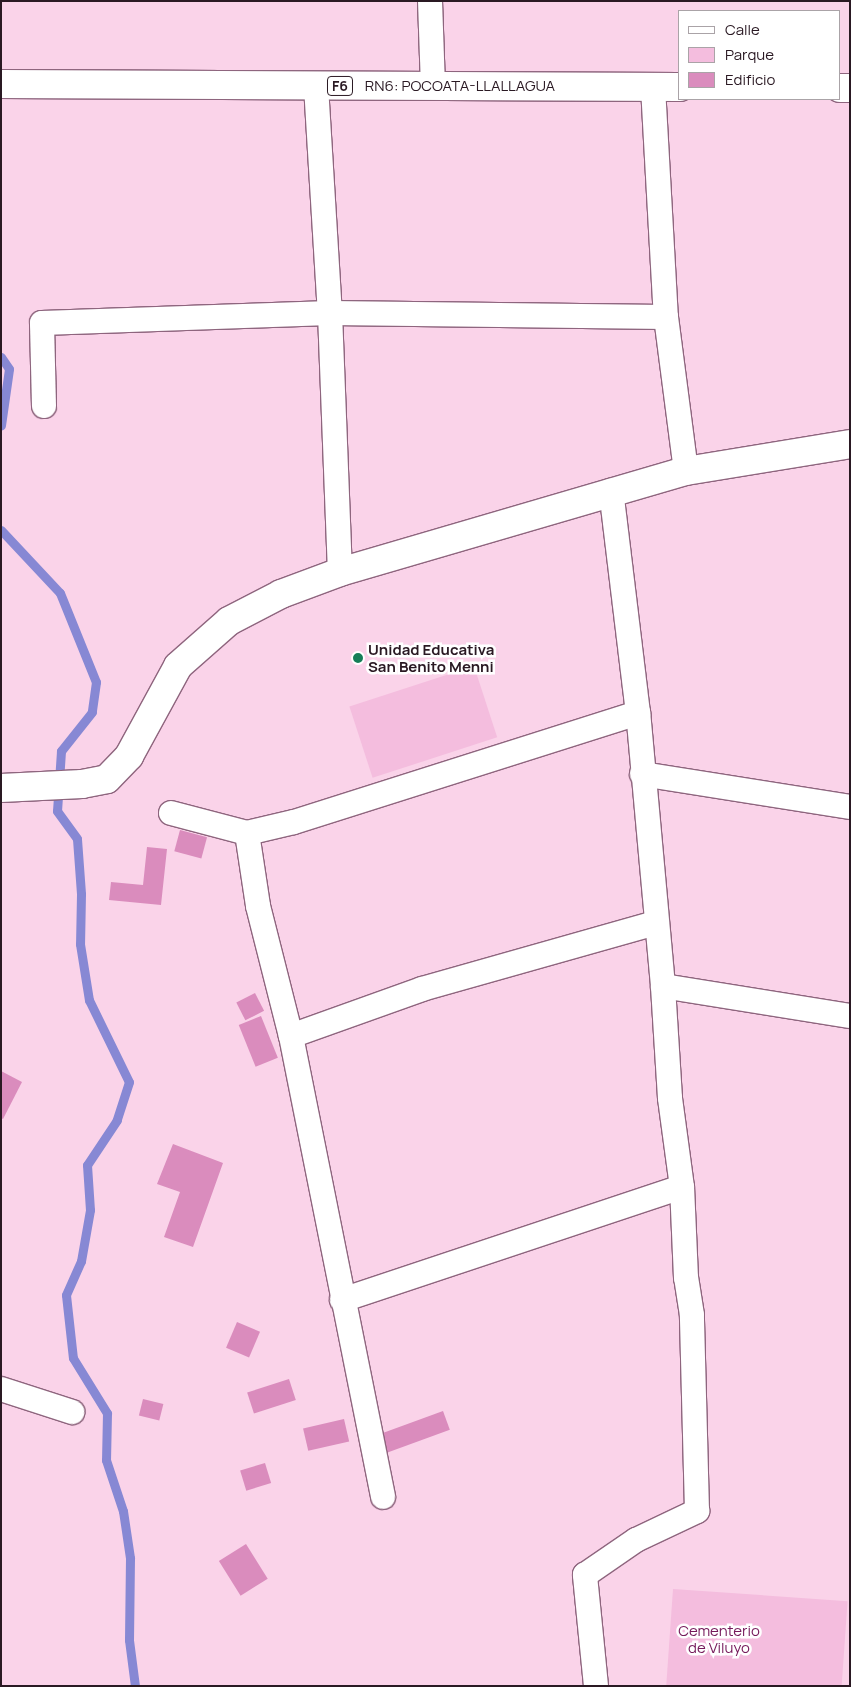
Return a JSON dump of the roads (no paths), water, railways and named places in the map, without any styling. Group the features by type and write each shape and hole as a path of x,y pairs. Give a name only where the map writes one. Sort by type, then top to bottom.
{"main road":[{"name":"RN6: POCOATA-LLALLAGUA","path":"1,84 678,87"},
{"path":"1,788 82,784 107,779 129,756 178,666 229,621 281,594 340,572 686,470 850,444"}],"street":[{"path":"430,1 433,86"},
{"path":"316,86 330,313 340,572"},
{"path":"653,87 666,317 686,470"},
{"path":"44,406 42,323 330,313 666,317"},
{"path":"596,1686 585,1575 636,1540 697,1511 692,1315 686,1278 682,1187 670,1098 663,986 655,923 638,713 611,491"},
{"path":"171,813 247,833 294,822 638,713"},
{"path":"642,774 850,807"},
{"path":"247,833 258,906 291,1036 342,1300 383,1497"},
{"path":"291,1036 422,989 655,923"},
{"path":"663,986 850,1016"},
{"path":"342,1300 682,1187"},
{"path":"1,1390 72,1412"}],"waterway":[{"path":"1,357 9,369 1,425"},
{"path":"1,530 60,593 96,682 92,712 61,751 57,811 77,839 81,894 80,944 89,1000 129,1082 117,1120 87,1165 90,1210 81,1261 66,1295 73,1358 107,1413 106,1460 123,1511 130,1558 129,1640 135,1686"}],"place":[{"name":"Unidad Educativa San Benito Menni","path":"358,658"}],"park label":[{"name":"Cementerio de Viluyo","path":"719,1638"}]}
